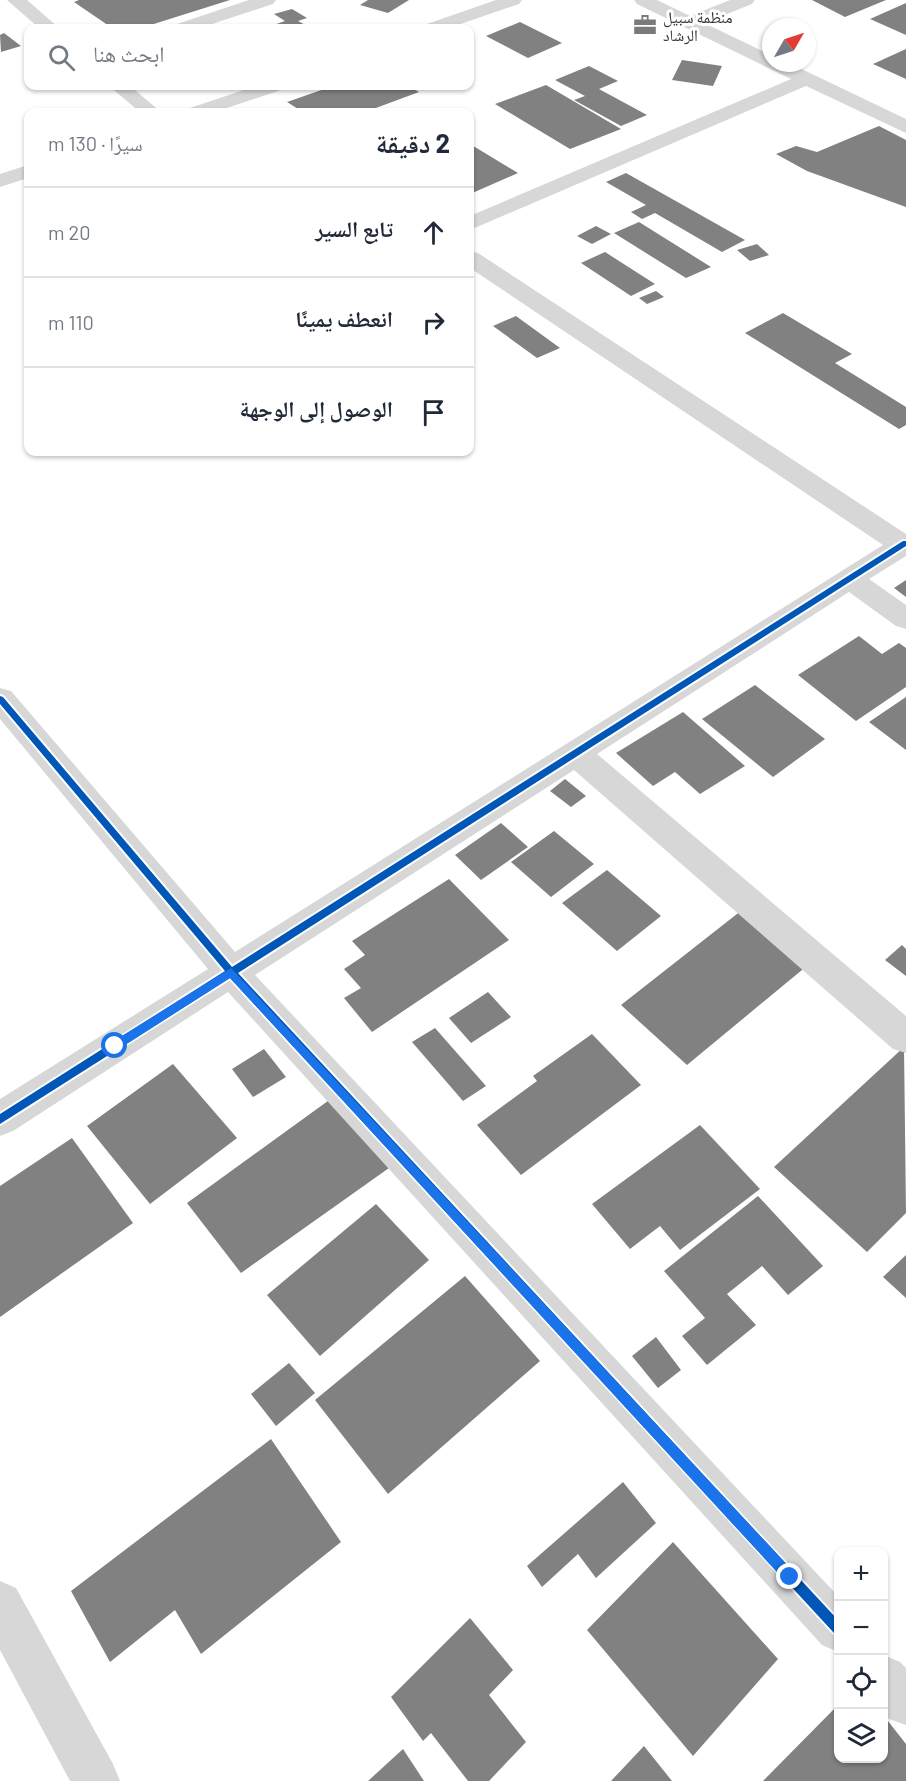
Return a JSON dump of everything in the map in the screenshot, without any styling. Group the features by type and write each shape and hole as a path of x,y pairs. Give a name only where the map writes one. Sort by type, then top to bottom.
{"street":[{"path":"16,0 45,24"},
{"path":"195,24 267,0"},
{"path":"444,24 513,0"},
{"path":"643,0 762,57"},
{"path":"690,22 746,0"},
{"path":"792,72 906,127"},
{"path":"474,222 806,79"},
{"path":"124,90 146,108"},
{"path":"209,108 262,90"},
{"path":"233,100 246,108"},
{"path":"1,180 24,172"},
{"path":"0,1119 904,544 474,261"},
{"path":"849,579 906,619"},
{"path":"0,699 231,972 834,1625"},
{"path":"575,753 906,1038"},
{"path":"4,1620 96,1781"},
{"path":"888,1682 906,1702"}],"building":[{"path":"79,0 230,0 154,24 106,24 74,2"},
{"path":"368,0 409,0 388,13 360,5"},
{"path":"812,0 886,0 845,17"},
{"path":"906,3 906,35 870,19"},
{"path":"292,9 307,18 298,21 304,24 276,24 285,21 274,14"},
{"path":"520,22 562,43 528,58 486,36"},
{"path":"4,33 21,46 1,52 0,35"},
{"path":"906,49 906,79 873,64"},
{"path":"682,60 722,66 713,86 672,80"},
{"path":"589,66 618,81 599,89 647,115 621,126 574,100 585,96 555,80"},
{"path":"546,85 621,129 570,149 495,104"},
{"path":"322,90 415,90 419,92 376,108 297,108 287,102"},
{"path":"879,126 906,140 906,207 807,171 776,154 796,146 817,152"},
{"path":"474,146 518,173 474,192"},
{"path":"626,173 745,240 722,252 655,213 642,219 631,212 646,205 606,182"},
{"path":"639,222 711,267 686,278 614,233"},
{"path":"596,226 611,234 592,244 577,236"},
{"path":"757,244 769,255 750,261 737,250"},
{"path":"605,252 655,284 631,296 581,263"},
{"path":"656,291 664,297 647,304 639,298"},
{"path":"783,313 852,354 835,363 906,407 906,425 899,429 745,333"},
{"path":"516,316 560,348 537,358 493,326"},
{"path":"906,580 906,597 894,588"},
{"path":"859,636 882,654 899,643 906,648 906,687 856,721 798,675"},
{"path":"755,685 825,739 773,777 702,719"},
{"path":"906,697 906,750 869,722"},
{"path":"683,712 745,766 700,794 675,772 653,786 616,753"},
{"path":"565,779 586,796 571,807 550,791"},
{"path":"501,823 528,847 481,880 455,855"},
{"path":"554,831 594,864 551,897 511,862"},
{"path":"607,870 661,916 617,951 562,903"},
{"path":"449,879 509,940 372,1032 344,998 361,988 344,969 365,955 352,941"},
{"path":"742,910 808,965 687,1065 621,1005"},
{"path":"902,945 906,949 906,976 885,960"},
{"path":"488,992 511,1017 471,1043 449,1018"},
{"path":"435,1028 486,1086 463,1101 412,1042"},
{"path":"592,1034 641,1085 521,1175 477,1125 537,1081 533,1076"},
{"path":"904,1047 906,1213 867,1252 774,1167"},
{"path":"264,1049 286,1077 253,1097 232,1069"},
{"path":"173,1064 237,1138 150,1204 87,1126"},
{"path":"332,1098 389,1168 241,1273 187,1203"},
{"path":"700,1125 760,1189 680,1250 660,1226 630,1249 592,1204"},
{"path":"72,1138 133,1223 0,1317 0,1186"},
{"path":"758,1196 823,1266 788,1295 762,1266 727,1294 756,1325 707,1365 682,1336 705,1318 664,1271"},
{"path":"376,1204 429,1260 320,1356 267,1295"},
{"path":"906,1255 906,1298 883,1277"},
{"path":"465,1276 540,1361 388,1494 315,1400"},
{"path":"656,1337 681,1370 658,1388 632,1356"},
{"path":"289,1363 315,1393 276,1426 251,1394"},
{"path":"271,1439 341,1542 201,1654 175,1610 110,1662 71,1591"},
{"path":"623,1482 656,1523 596,1578 578,1554 542,1587 527,1566"},
{"path":"673,1542 778,1659 693,1756 587,1630"},
{"path":"470,1618 513,1670 489,1695 526,1742 489,1781 468,1781 431,1733 423,1741 391,1697"},
{"path":"834,1709 834,1763 888,1763 888,1721 906,1744 906,1781 763,1781"},
{"path":"644,1746 672,1781 611,1781"},
{"path":"403,1749 424,1781 368,1781"}],"cycle path":[{"path":"0,1119 906,543"},
{"path":"0,699 231,972 834,1625"}],"place":[{"name":"منظمة سبيل الرشاد","path":"645,25"}],"route":[{"path":"115,1046 231,972 790,1577"}]}
